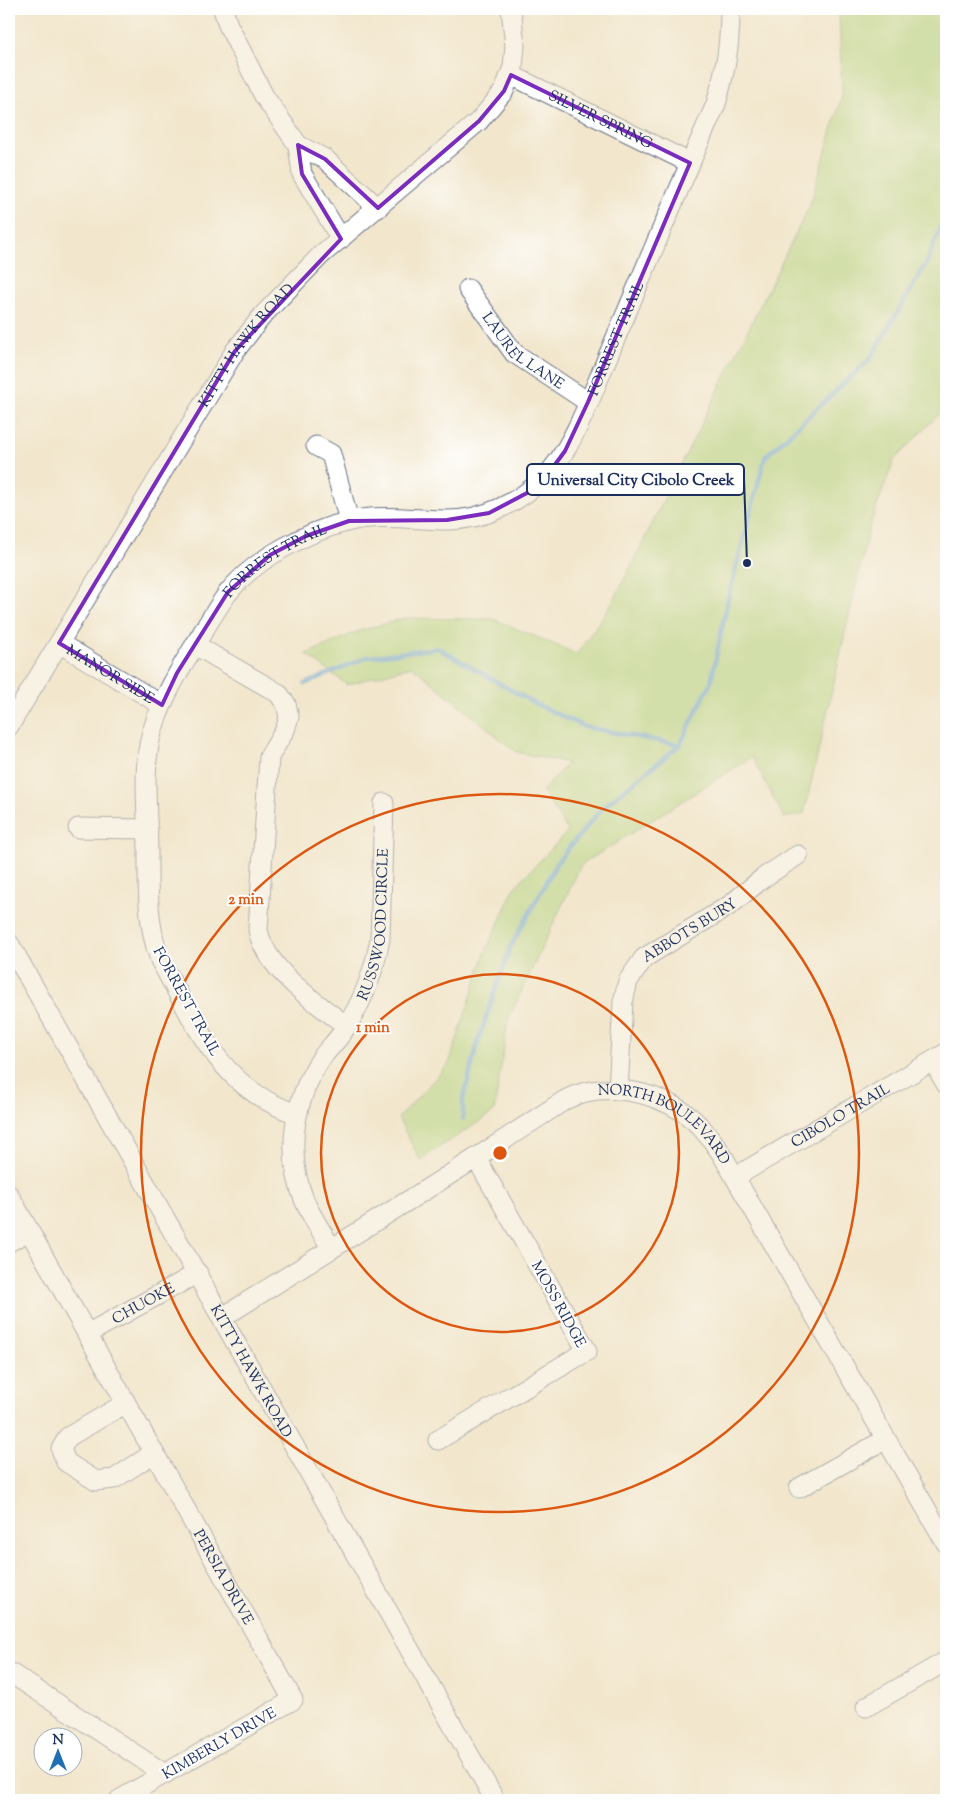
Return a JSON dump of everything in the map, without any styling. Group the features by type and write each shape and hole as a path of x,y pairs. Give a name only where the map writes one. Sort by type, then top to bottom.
{"street":[{"path":"223,9 228,26 264,96 298,145 302,174 341,239"},
{"name":"KITTY HAWK ROAD","path":"9,726 15,703 59,644 235,350 263,315 321,255 479,121 504,91 511,75 515,46 511,9"},
{"name":"FORREST TRAIL","path":"297,1114 254,1095 230,1075 210,1049 160,960 149,915 148,755 150,738 162,705 177,673 228,592 270,555 306,536 349,521 412,518 462,519 502,508 527,493 548,474 565,451 588,402 716,104 727,66 730,42 730,9"},
{"name":"SILVER SPRING","path":"511,75 690,163"},
{"path":"298,145 325,159 378,208"},
{"name":"LAUREL LANE","path":"468,289 501,338 514,353 588,402"},
{"path":"316,446 331,454 349,521"},
{"name":"MANOR SIDE","path":"59,644 162,705"},
{"path":"195,646 278,693 286,704 289,717 269,757 258,930 260,939 267,952 292,983 347,1026"},
{"name":"RUSSWOOD CIRCLE","path":"297,1114 307,1084 321,1059 347,1026 364,997 376,959 380,939 384,803"},
{"path":"78,828 148,829"},
{"name":"ABBOTS BURY","path":"618,1090 623,1002 628,981 644,958 730,905 763,878 798,855"},
{"name":"KITTY HAWK ROAD","path":"9,943 198,1273 495,1800"},
{"path":"940,1057 946,1084"},
{"name":"CIBOLO TRAIL","path":"735,1177 940,1057"},
{"name":"NORTH BOULEVARD","path":"222,1317 476,1158 552,1107 577,1094 618,1090 638,1092 663,1100 686,1114 706,1131 735,1177 946,1544"},
{"path":"297,1114 293,1149 297,1177 306,1204 331,1248"},
{"name":"MOSS RIDGE","path":"438,1440 587,1351 476,1158"},
{"name":"PERSIA DRIVE","path":"9,1195 293,1700"},
{"path":"9,1242 29,1231"},
{"name":"CHUOKE","path":"87,1334 198,1273"},
{"path":"126,1403 68,1437 61,1449 66,1462 96,1481 114,1478 154,1453"},
{"path":"799,1488 886,1439"},
{"path":"866,1707 946,1661"},
{"path":"9,1672 165,1774"},
{"name":"KIMBERLY DRIVE","path":"119,1800 293,1700"}],"highlighted area":[{"path":"511,75 690,163 588,402 565,451 548,474 527,493 489,513 447,520 349,521 306,536 270,555 228,592 177,673 162,705 59,643 235,351 341,239 302,174 298,145 325,159 378,208 479,121 504,91"}],"green space":[{"path":"839,9 946,9 946,407 894,460 869,528 804,814 784,818 752,757 581,865 508,1020 494,1112 420,1160 398,1118 449,1064 485,953 514,888 568,831 542,791 568,763 516,752 412,666 347,685 306,654 359,631 405,618 493,619 577,654 615,598 810,205 842,96"}],"waterway":[{"path":"463,1119 463,1100 479,1038 510,948 558,861 603,807 680,745 711,682 727,603 765,457 870,359 927,262 946,213"},
{"path":"305,684 367,657 438,648 534,703 585,727 680,745"}],"place":[{"name":"Universal City Cibolo Creek","path":"747,563"}]}
